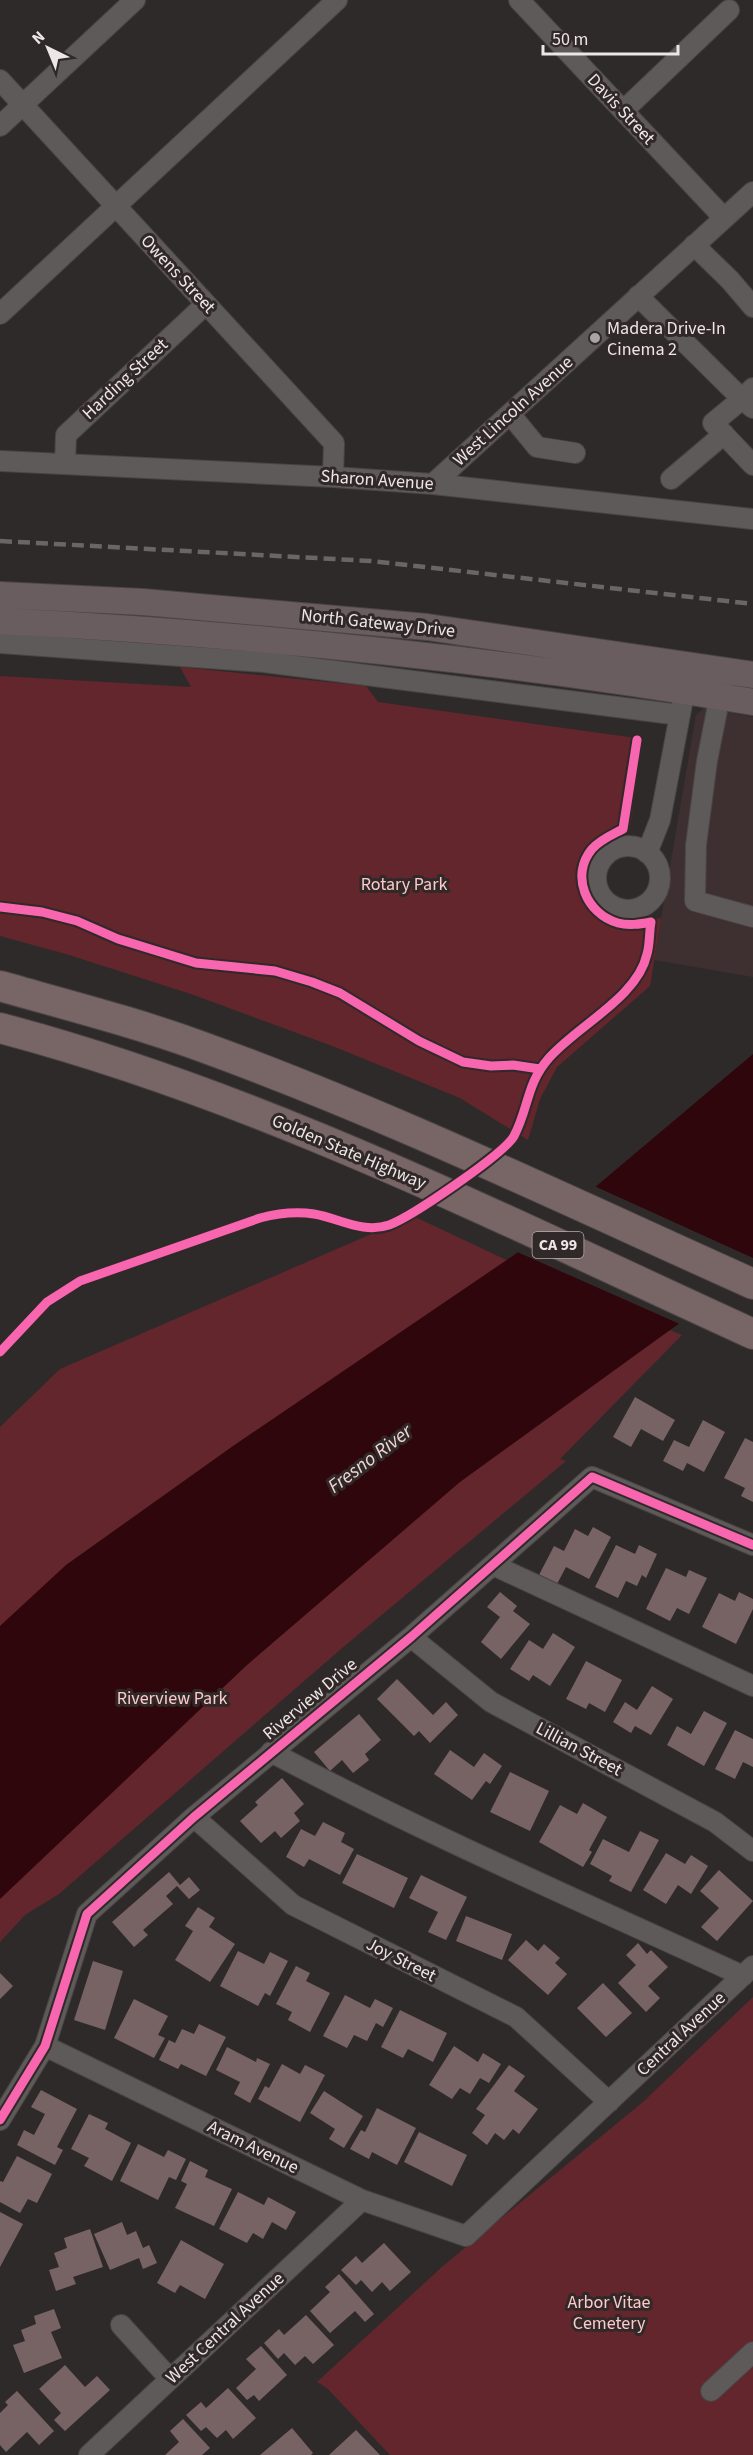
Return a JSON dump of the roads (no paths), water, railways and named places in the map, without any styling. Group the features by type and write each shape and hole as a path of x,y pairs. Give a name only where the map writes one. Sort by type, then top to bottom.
{"highway":[{"name":"CA 99","path":"0,986 118,1018 198,1046 399,1125 753,1284"},
{"name":"Golden State Highway","path":"0,1028 68,1046 169,1079 363,1156 753,1334"}],"main road":[{"name":"North Gateway Drive","path":"0,595 263,612 427,627 753,675"},
{"name":"North Gateway Drive","path":"0,621 140,628 264,650 437,655 682,703 721,696 753,702"}],"street":[{"path":"0,126 135,0"},
{"path":"0,314 338,0"},
{"name":"Davis Street","path":"529,3 623,111 724,218"},
{"path":"623,111 729,10"},
{"name":"Owens Street","path":"0,80 334,443 333,477"},
{"name":"West Lincoln Avenue","path":"433,484 753,192"},
{"path":"694,245 730,280 753,307"},
{"path":"638,297 749,398 713,423 753,465"},
{"name":"Harding Street","path":"65,464 66,435 206,304"},
{"path":"510,414 537,447 575,453"},
{"path":"671,479 724,434"},
{"name":"Sharon Avenue","path":"0,461 433,484 753,519"},
{"path":"0,644 264,650 263,612"},
{"path":"647,853 660,820 688,664"},
{"path":"724,670 721,696 707,761 696,844 694,901 753,917"},
{"name":"Riverview Drive","path":"0,2120 45,2046 87,1914 194,1817 411,1637 592,1477 753,1545"},
{"path":"493,1565 753,1686"},
{"name":"Lillian Street","path":"411,1637 491,1702 716,1822 753,1851"},
{"path":"271,1752 332,1785 541,1884 748,1971"},
{"name":"Joy Street","path":"194,1817 293,1905 516,2017 609,2102"},
{"name":"Central Avenue","path":"609,2102 748,1971"},
{"name":"Aram Avenue","path":"45,2046 362,2200 466,2236 609,2102"},
{"name":"West Central Avenue","path":"89,2455 362,2200"},
{"path":"121,2325 170,2379"},
{"path":"711,2391 753,2352"}],"water":[{"name":"Fresno River","path":"753,1054 753,1270 460,1482 247,1665 0,1899 0,1626 66,1565 233,1446 517,1253"}],"railway":[{"path":"0,541 371,561 753,604"}],"place":[{"name":"Madera Drive-In Cinema 2","path":"595,338"}],"park label":[{"name":"Rotary Park","path":"404,884"},
{"name":"Riverview Park","path":"172,1698"},
{"name":"Arbor Vitae Cemetery","path":"609,2312"}]}
